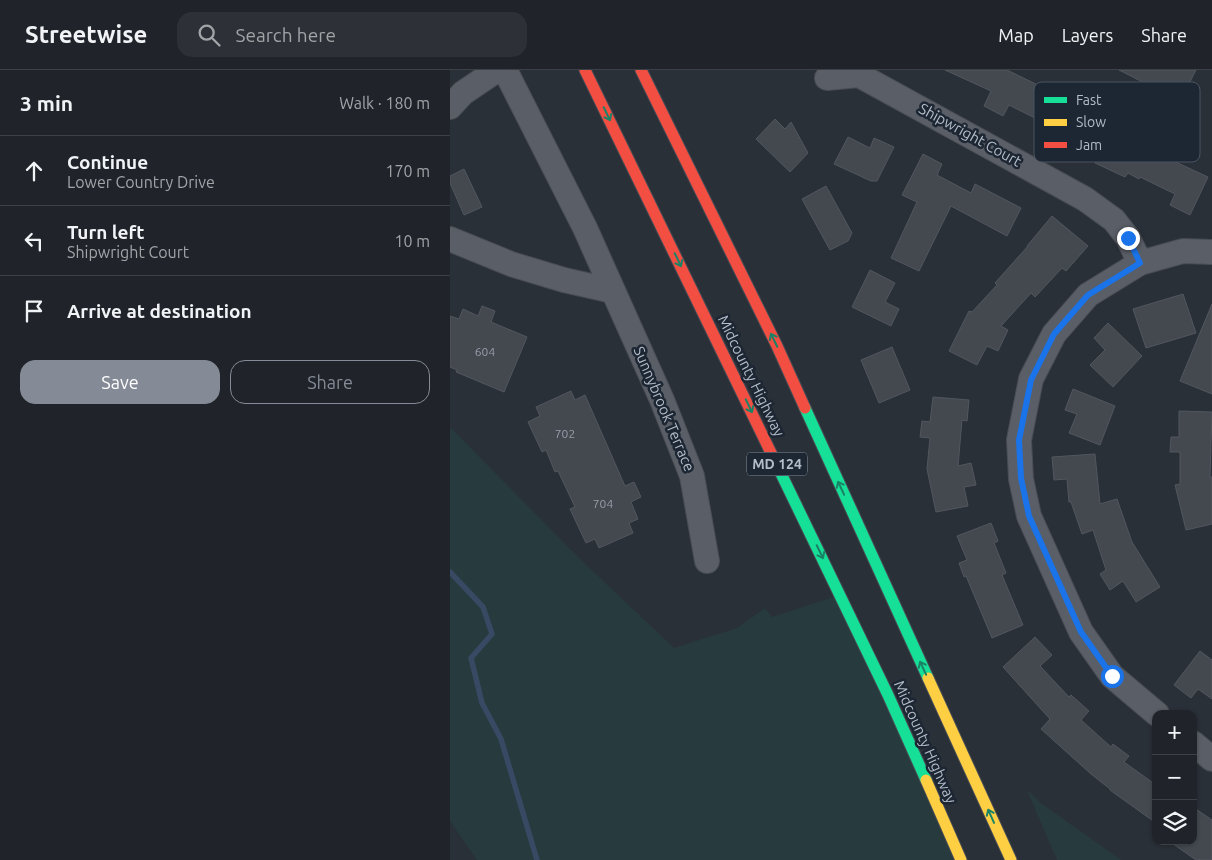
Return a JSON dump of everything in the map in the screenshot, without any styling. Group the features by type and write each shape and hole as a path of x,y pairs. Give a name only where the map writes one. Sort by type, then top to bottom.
{"main road":[{"name":"Midcounty Highway","path":"586,70 888,695 961,860"},
{"name":"Midcounty Highway","path":"641,70 777,346 1011,860"}],"street":[{"path":"450,107 463,93 497,70"},
{"name":"Sunnybrook Terrace","path":"505,70 585,228 662,400 692,476 707,561"},
{"name":"Shipwright Court","path":"827,78 859,75 1085,198 1114,220 1128,238 1140,263"},
{"path":"450,239 511,264 613,292"},
{"path":"1153,710 1112,676 1081,632 1029,516 1021,478 1019,440 1031,380 1054,334 1088,295 1140,263 1183,251 1212,252"},
{"path":"1197,746 1212,759"}],"green space":[{"path":"450,427 580,559 674,648 737,628 765,608 772,617 840,595 961,860 477,860 450,821"},
{"path":"1027,790 1042,804 1121,860 1057,860"}],"building":[{"path":"945,70 1007,70 1034,83 1034,118 1009,105 1003,116 984,106 991,91"},
{"path":"1119,70 1196,70 1190,82 1143,82"},
{"path":"775,119 785,129 791,122 808,153 790,172 756,139"},
{"path":"848,137 870,148 874,138 894,147 877,181 871,181 834,164"},
{"path":"923,154 942,164 937,175 971,193 975,184 1021,208 1007,236 951,206 919,271 891,258 917,202 902,195"},
{"path":"1176,162 1208,177 1190,215 1170,205 1175,194 1140,177 1139,179 1128,173 1125,177 1095,163"},
{"path":"464,169 482,207 464,215 450,183 450,176"},
{"path":"826,186 852,233 848,241 830,250 802,199"},
{"path":"1052,216 1088,246 1066,271 1062,268 1035,297 1031,293 1001,326 1008,330 998,351 987,346 977,365 949,351 969,311 972,312 997,285 995,283"},
{"path":"870,270 895,283 885,302 899,309 891,326 852,307"},
{"path":"1183,294 1196,333 1146,348 1133,309"},
{"path":"1212,304 1212,394 1180,381"},
{"path":"482,306 495,311 491,322 527,337 504,392 456,372 457,370 450,367 450,316 459,319 463,309 478,316"},
{"path":"1108,323 1142,356 1113,387 1090,365 1105,350 1094,338"},
{"path":"892,347 910,390 879,403 861,360"},
{"path":"1073,389 1115,406 1100,445 1069,433 1077,414 1065,410"},
{"path":"571,391 575,400 585,395 625,486 634,482 641,497 631,502 638,519 629,523 633,533 599,548 595,539 586,543 570,509 575,507 558,471 555,472 546,450 542,452 528,422 540,416 536,407"},
{"path":"933,397 969,400 967,421 962,420 958,466 971,463 976,485 964,487 968,506 936,512 927,469 930,438 920,437 922,421 930,422"},
{"path":"1179,411 1212,412 1210,477 1212,477 1212,524 1186,530 1175,485 1180,484 1180,452 1170,452 1171,437 1179,437"},
{"path":"1095,454 1100,504 1117,499 1132,542 1160,587 1136,602 1123,581 1110,590 1100,574 1106,570 1093,530 1082,534 1071,502 1069,502 1067,479 1054,480 1052,457"},
{"path":"991,523 998,541 994,543 1006,573 1002,575 1023,625 992,638 959,563 967,560 957,536"},
{"path":"1035,637 1052,655 1040,666 1069,697 1071,695 1089,711 1081,720 1111,747 1113,744 1129,756 1124,762 1152,782 1152,820 1110,790 1041,729 1050,719 1003,667"},
{"path":"1200,651 1212,660 1212,699 1198,689 1191,698 1174,685"},
{"path":"1197,810 1212,820 1212,860 1196,860 1175,845 1197,845"}],"waterway":[{"path":"450,572 483,607 492,634 471,658 482,703 501,739 537,860"}],"traffic: fast":[{"path":"805,408 928,678"},
{"path":"774,459 888,695 926,780"}],"traffic: slow":[{"path":"928,678 1011,860"},
{"path":"926,780 961,860"}],"traffic: jam":[{"path":"585,70 774,459"},
{"path":"641,70 777,346 805,408"}],"route":[{"path":"1112,676 1081,632 1029,516 1021,478 1019,440 1031,380 1054,334 1088,295 1140,263 1128,238"}]}
